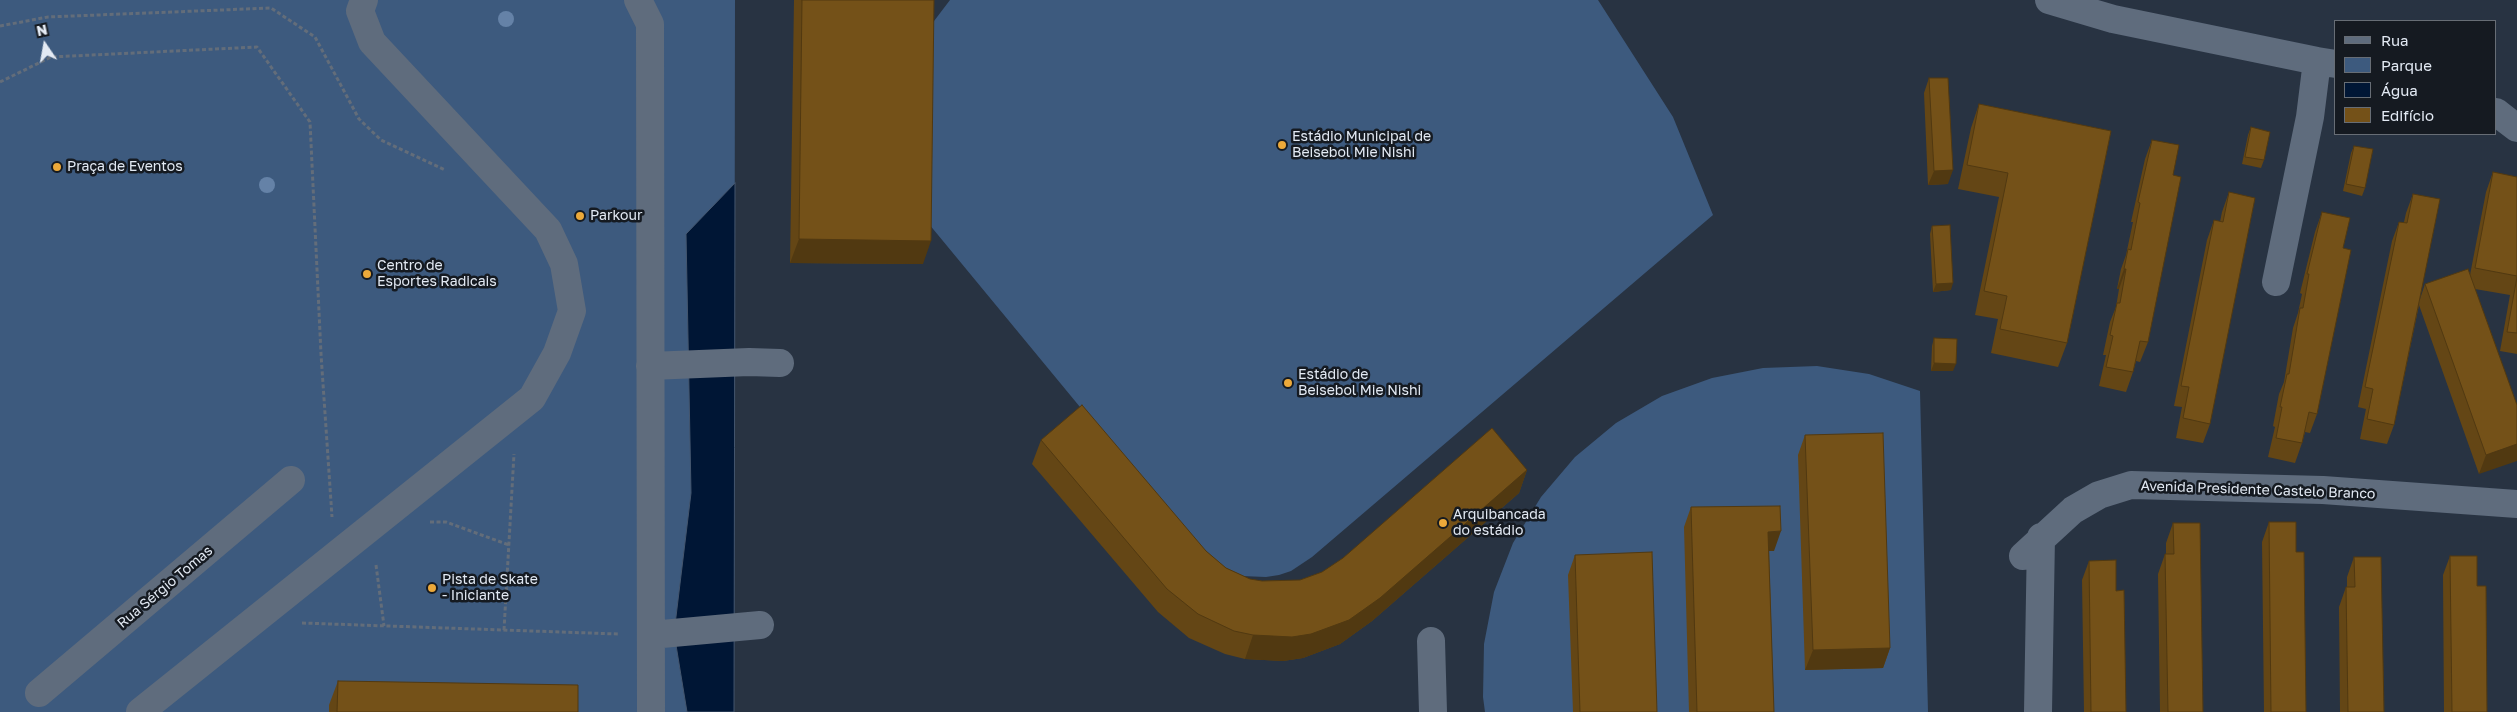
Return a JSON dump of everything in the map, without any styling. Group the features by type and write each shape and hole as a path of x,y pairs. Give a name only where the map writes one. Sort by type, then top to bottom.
{"street":[{"path":"140,712 532,398 557,353 572,311 564,264 548,230 372,42 360,11 364,0"},
{"path":"638,0 650,24 650,366 658,635 651,712"},
{"path":"2050,0 2113,19 2326,62 2310,116 2276,282"},
{"path":"2497,113 2517,128"},
{"path":"650,366 749,362 780,363"},
{"name":"Rua Sérgio Tomas","path":"40,694 291,480"},
{"name":"Avenida Presidente Castelo Branco","path":"2038,712 2032,546 2073,510 2098,495 2131,485 2323,490 2517,504"},
{"path":"658,635 750,626"},
{"path":"1431,641 1433,712"}],"path":[{"path":"0,26 48,17 271,8 315,36 359,119 381,140 451,173"},
{"path":"0,82 51,57 257,47 310,122 321,354 332,525"},
{"path":"504,630 516,410"},
{"path":"422,524 446,522 509,545"},
{"path":"371,526 384,626"},
{"path":"252,622 658,635"}],"green space":[{"name":"Centro de Esportes Radicais","path":"0,0 735,0 734,712 0,712"},
{"name":"Estádio de Beisebol Mie Nishi","path":"950,0 1598,0 1673,117 1713,215 1312,557 1291,571 1279,575 1266,577 1241,576 1229,572 1198,550 872,155 912,50"},
{"path":"1817,366 1869,374 1920,391 1928,712 1485,712 1483,697 1484,644 1494,592 1513,543 1541,497 1575,457 1616,423 1662,396 1712,378 1763,368"}],"water":[{"path":"735,183 734,712 687,712 674,633 691,493 686,234"}],"building":[{"path":"802,0 934,0 931,241 799,239"},
{"path":"1929,78 1948,78 1953,170 1934,171"},
{"path":"1979,104 2111,131 2067,343 2000,329 2007,296 1984,291 2008,173 1967,165"},
{"path":"2251,127 2270,132 2264,160 2245,157"},
{"path":"2152,140 2179,145 2173,175 2181,177 2148,342 2140,341 2133,372 2106,367 2113,336 2110,335 2117,303 2120,303 2126,269 2124,269 2128,249 2131,250 2140,203 2138,202"},
{"path":"2354,146 2373,149 2365,188 2346,184"},
{"path":"2493,172 2517,177 2517,276 2475,268"},
{"path":"2229,192 2255,198 2210,424 2183,418 2189,387 2181,386 2214,220 2223,222"},
{"path":"2413,194 2440,199 2394,425 2367,419 2373,389 2365,387 2399,222 2407,223"},
{"path":"2322,212 2350,218 2343,248 2351,250 2317,414 2309,412 2302,443 2276,438 2282,407 2280,407 2287,374 2289,374 2300,308 2303,308 2309,274 2307,274"},
{"path":"1950,225 1953,283 1936,284 1932,226"},
{"path":"2468,269 2517,405 2517,444 2486,455 2425,284"},
{"path":"2517,277 2517,333 2507,332"},
{"path":"1934,338 1957,339 1956,364 1934,363"},
{"name":"Arquibancada do estádio","path":"1082,405 1206,551 1226,568 1250,579 1262,581 1300,580 1322,572 1343,558 1492,428 1527,470 1380,598 1349,620 1311,634 1292,637 1253,635 1234,631 1198,614 1167,589 1041,440"},
{"path":"1883,433 1890,648 1813,650 1805,435"},
{"path":"1780,506 1781,531 1768,532 1774,712 1697,712 1691,507"},
{"path":"2269,522 2296,522 2296,552 2304,552 2306,712 2271,712"},
{"path":"2173,523 2200,523 2203,712 2168,712 2165,554 2174,554"},
{"path":"1652,552 1657,712 1580,712 1575,555"},
{"path":"2450,556 2477,556 2477,586 2486,586 2487,712 2452,712"},
{"path":"2354,557 2381,557 2384,712 2348,712 2346,587 2355,587"},
{"path":"2116,560 2116,591 2124,590 2126,712 2091,712 2089,561"},
{"path":"338,681 578,685 578,712 337,712"}],"place":[{"name":"Estádio Municipal de Beisebol Mie Nishi","path":"1282,145"},
{"name":"Praça de Eventos","path":"57,167"},
{"name":"Parkour","path":"580,216"},
{"name":"Centro de Esportes Radicais","path":"367,274"},
{"name":"Estádio de Beisebol Mie Nishi","path":"1288,383"},
{"name":"Arquibancada do estádio","path":"1443,523"},
{"name":"Pista de Skate - Iniciante","path":"432,588"}]}
